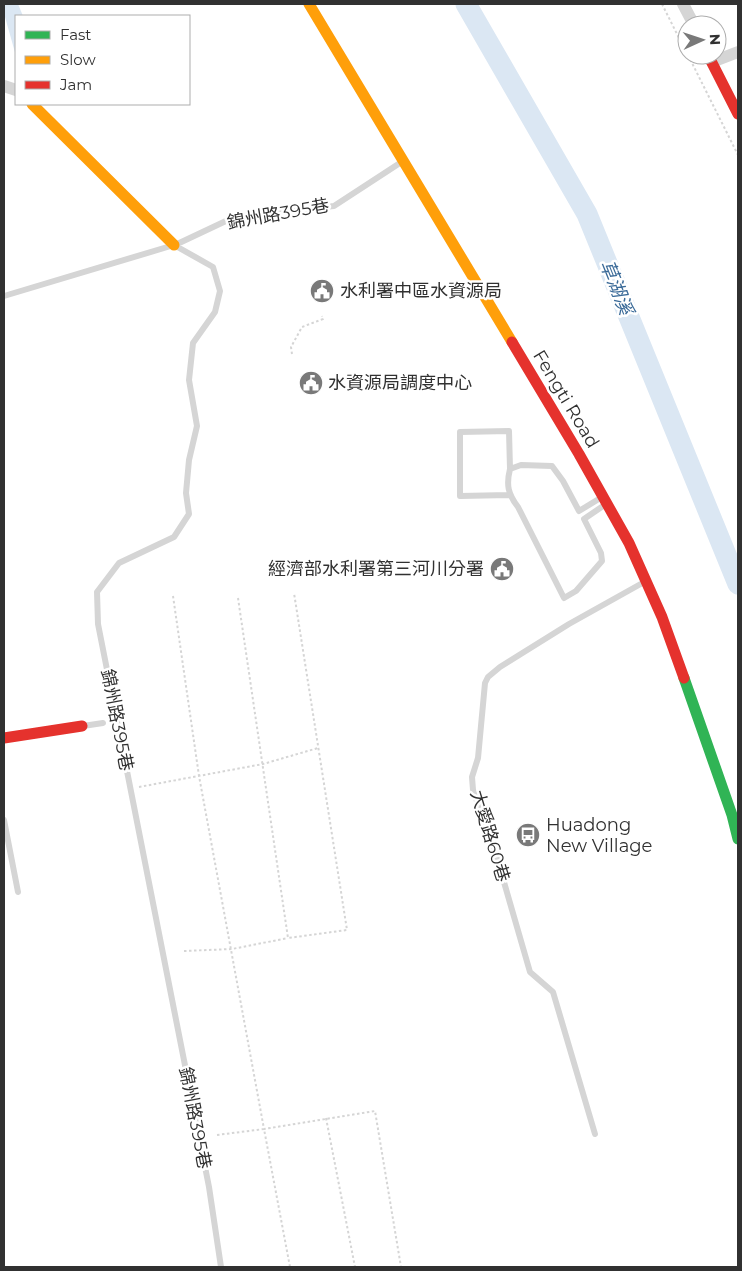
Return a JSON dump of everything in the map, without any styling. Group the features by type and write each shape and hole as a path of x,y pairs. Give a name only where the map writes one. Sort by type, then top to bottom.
{"street":[{"name":"Fengti Road","path":"309,4 404,160 629,543 662,617 732,815 738,839"},
{"path":"713,65 738,114"},
{"name":"錦州路395巷","path":"33,105 174,246"},
{"path":"4,738 82,726"}],"lane":[{"name":"錦州路395巷","path":"4,296 174,246 228,220 244,216 334,206 404,160"},
{"name":"錦州路395巷","path":"174,246 213,267 220,291 215,312 193,343 190,380 197,426 189,460 186,492 189,514 174,537 119,562 97,592 98,624 209,1187 221,1267"},
{"path":"509,495 460,496 460,432 510,431 509,495 518,507 564,598 576,591 602,561 601,553 584,519 605,500"},
{"path":"510,469 520,466 552,466 563,481 579,511 605,500"},
{"name":"大愛路60巷","path":"595,1134 553,992 530,972 497,858 478,804 472,777 478,758 485,683 488,677 500,667 569,624 647,580"},
{"path":"82,726 103,723"},
{"path":"4,820 18,892"}],"path":[{"path":"662,4 677,34"},
{"path":"693,65 738,155"},
{"path":"292,354 291,347 302,327 323,319 322,316"},
{"path":"184,950 232,949 288,938 347,930 294,592"},
{"path":"173,596 199,776 290,1267"},
{"path":"238,598 288,938"},
{"path":"139,787 263,764 318,748"},
{"path":"217,1135 375,1111 401,1267"},
{"path":"326,1118 354,1267"}],"shaded area":[{"path":"4,4 18,4 23,15 15,15 15,52 5,17"}],"waterway":[{"name":"草湖溪","path":"466,4 587,214 738,584"}],"traffic: fast":[{"path":"684,678 732,815 738,839"}],"traffic: slow":[{"path":"309,4 512,342"},
{"path":"33,105 174,245"}],"traffic: jam":[{"path":"713,65 738,114"},
{"path":"512,342 579,454 629,543 662,617 684,678"},
{"path":"4,738 82,726"}],"place":[{"name":"水利署中區水資源局","path":"322,291"},
{"name":"水資源局調度中心","path":"311,383"},
{"name":"經濟部水利署第三河川分署","path":"502,569"},
{"name":"Huadong New Village","path":"528,835"}]}
